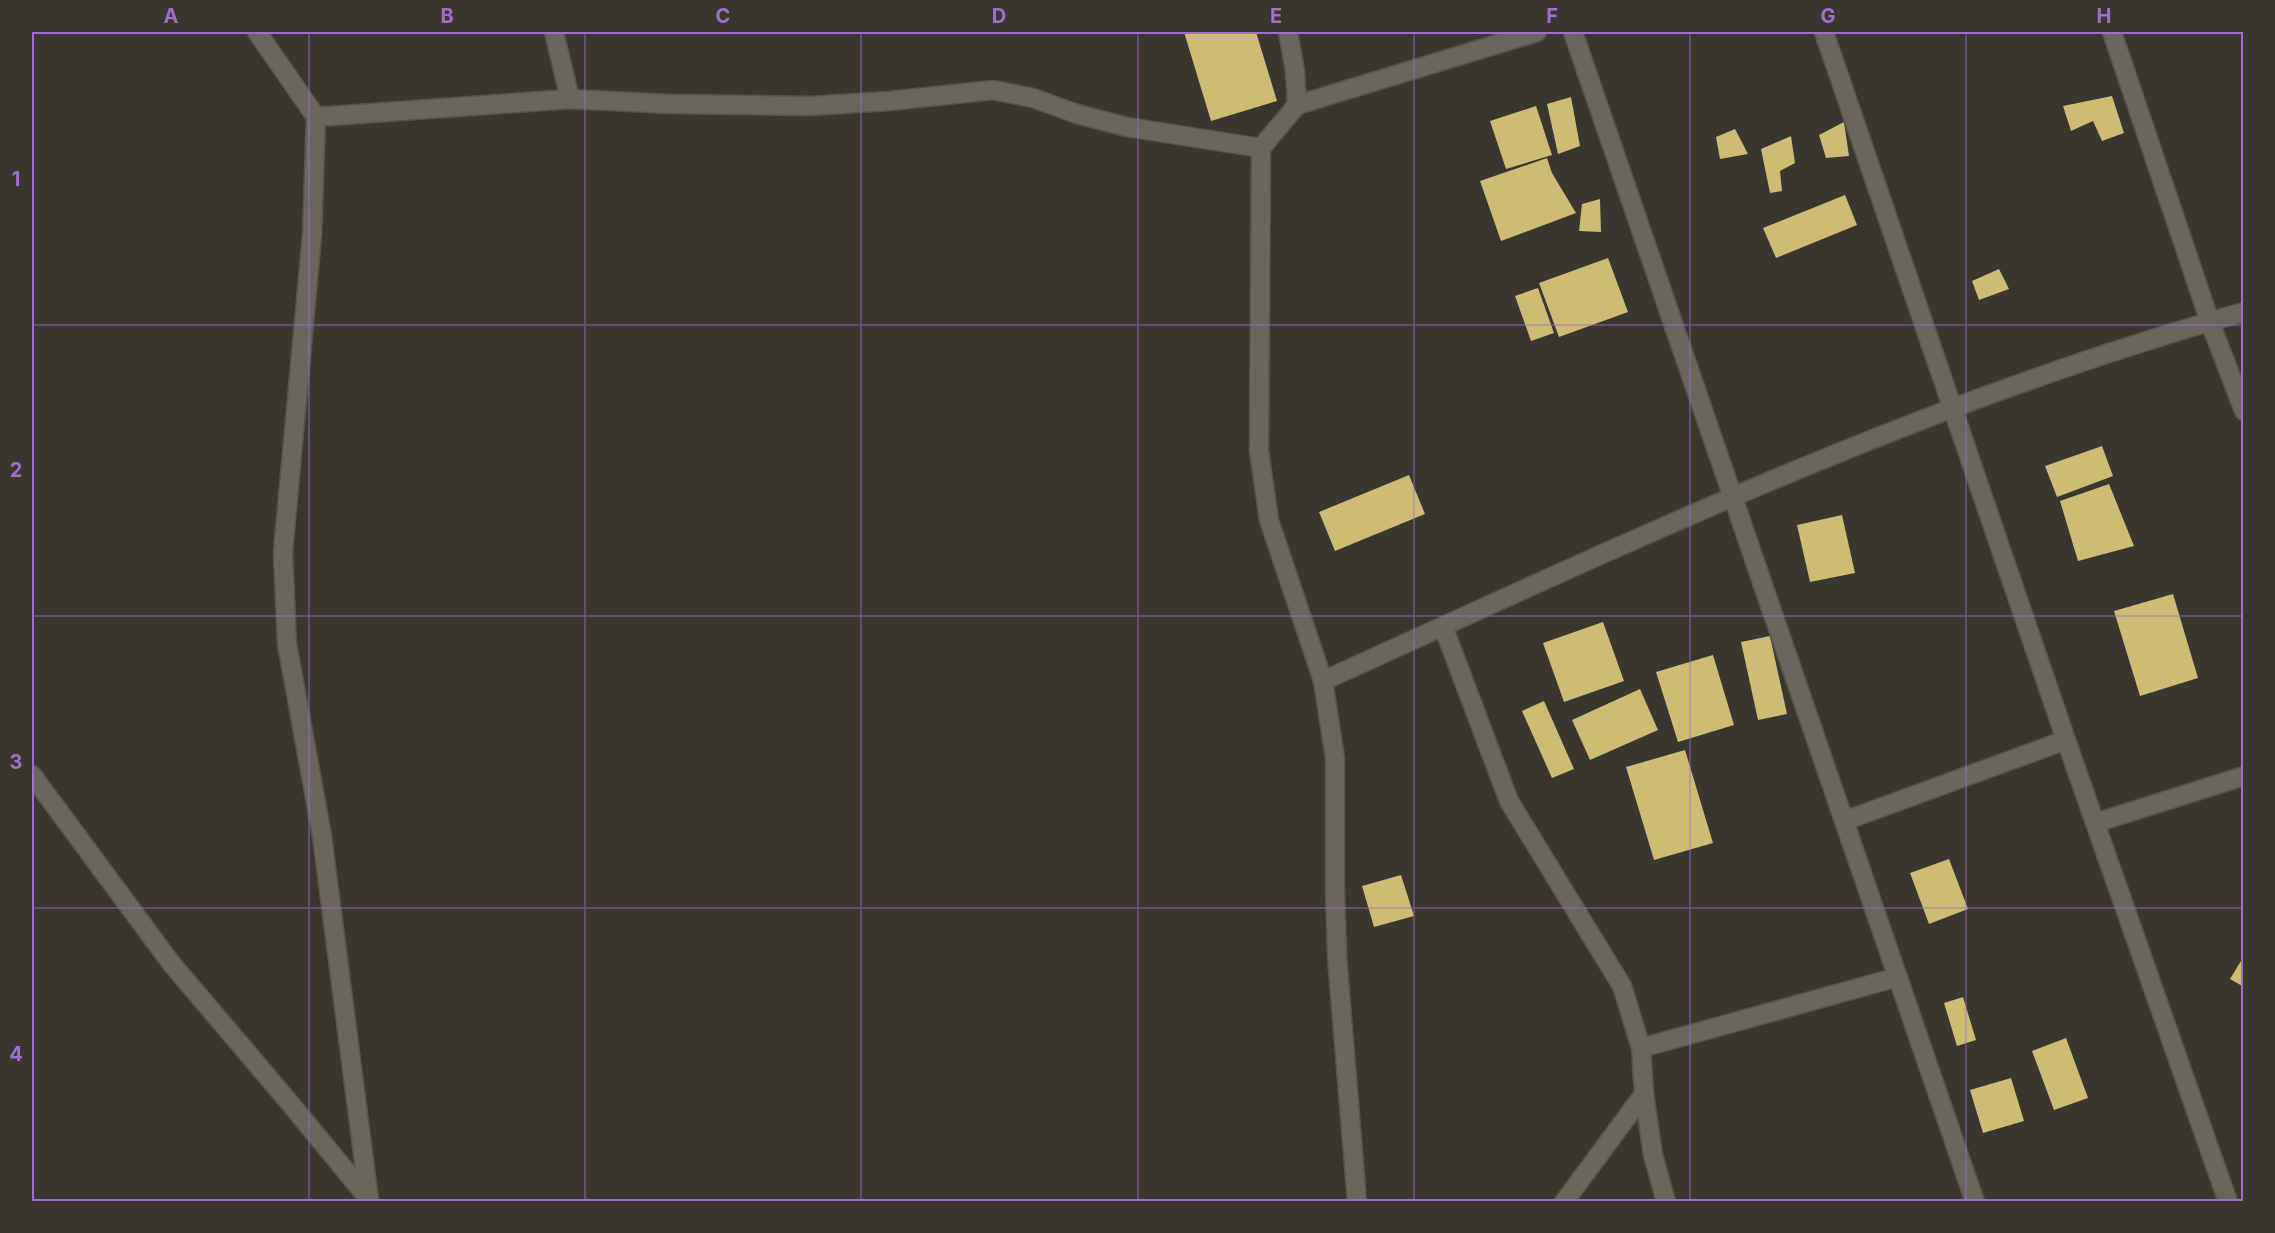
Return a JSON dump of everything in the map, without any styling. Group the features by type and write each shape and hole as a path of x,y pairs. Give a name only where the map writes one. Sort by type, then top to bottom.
{"street":[{"path":"257,32 316,117 312,235 283,552 287,644 322,836 370,1201"},
{"path":"554,32 570,99"},
{"path":"1288,32 1295,71 1297,105"},
{"path":"1357,1202 1337,956 1335,758 1323,681 1269,520 1259,451 1261,148 1297,105 1537,32"},
{"path":"1573,32 1975,1202"},
{"path":"1824,32 2066,741 2228,1202"},
{"path":"2112,32 2210,322 2244,411"},
{"path":"316,117 570,99 671,104 810,106 889,101 993,90 1033,98 1077,114 1127,127 1261,148"},
{"path":"1323,681 1732,496 1951,407 2094,357 2244,312"},
{"path":"1443,626 1509,801 1622,986 1641,1048 1644,1094 1653,1155 1666,1202"},
{"path":"1844,821 2066,741"},
{"path":"32,775 171,963 370,1201"},
{"path":"2095,823 2244,776"},
{"path":"1641,1048 1898,977"},
{"path":"1564,1202 1644,1094"}],"building":[{"path":"1184,32 1256,32 1277,101 1211,121"},
{"path":"2112,96 2124,133 2102,141 2093,121 2071,131 2063,106"},
{"path":"1571,97 1580,146 1558,154 1547,104"},
{"path":"1536,106 1552,155 1506,169 1490,121"},
{"path":"1844,122 1849,156 1826,158 1819,135"},
{"path":"1735,129 1748,154 1720,159 1716,137"},
{"path":"1791,136 1795,163 1780,171 1782,191 1770,193 1761,149"},
{"path":"1547,158 1552,173 1576,213 1501,241 1480,181"},
{"path":"1845,195 1857,225 1776,258 1763,228"},
{"path":"1600,199 1601,232 1579,231 1582,204"},
{"path":"1608,258 1628,312 1559,337 1539,283"},
{"path":"1999,269 2009,289 1979,300 1972,281"},
{"path":"1538,288 1554,333 1531,341 1515,296"},
{"path":"2102,446 2113,476 2057,497 2045,466"},
{"path":"1409,475 1425,514 1335,551 1319,512"},
{"path":"2109,484 2134,546 2078,561 2060,501"},
{"path":"1842,515 1855,573 1810,582 1797,525"},
{"path":"2173,594 2198,678 2140,696 2114,611"},
{"path":"1603,622 1624,681 1564,702 1543,643"},
{"path":"1770,636 1787,714 1758,720 1741,642"},
{"path":"1713,655 1734,725 1678,742 1656,672"},
{"path":"1640,689 1658,730 1590,760 1572,720"},
{"path":"1544,701 1574,769 1552,778 1522,711"},
{"path":"1685,750 1713,843 1654,860 1626,767"},
{"path":"1949,859 1968,909 1929,924 1910,873"},
{"path":"1401,875 1414,916 1374,927 1362,886"},
{"path":"2244,956 2244,987 2230,979"},
{"path":"1963,997 1976,1040 1957,1046 1944,1003"},
{"path":"2066,1038 2088,1098 2054,1110 2032,1051"},
{"path":"2011,1078 2024,1121 1983,1133 1970,1090"}]}
